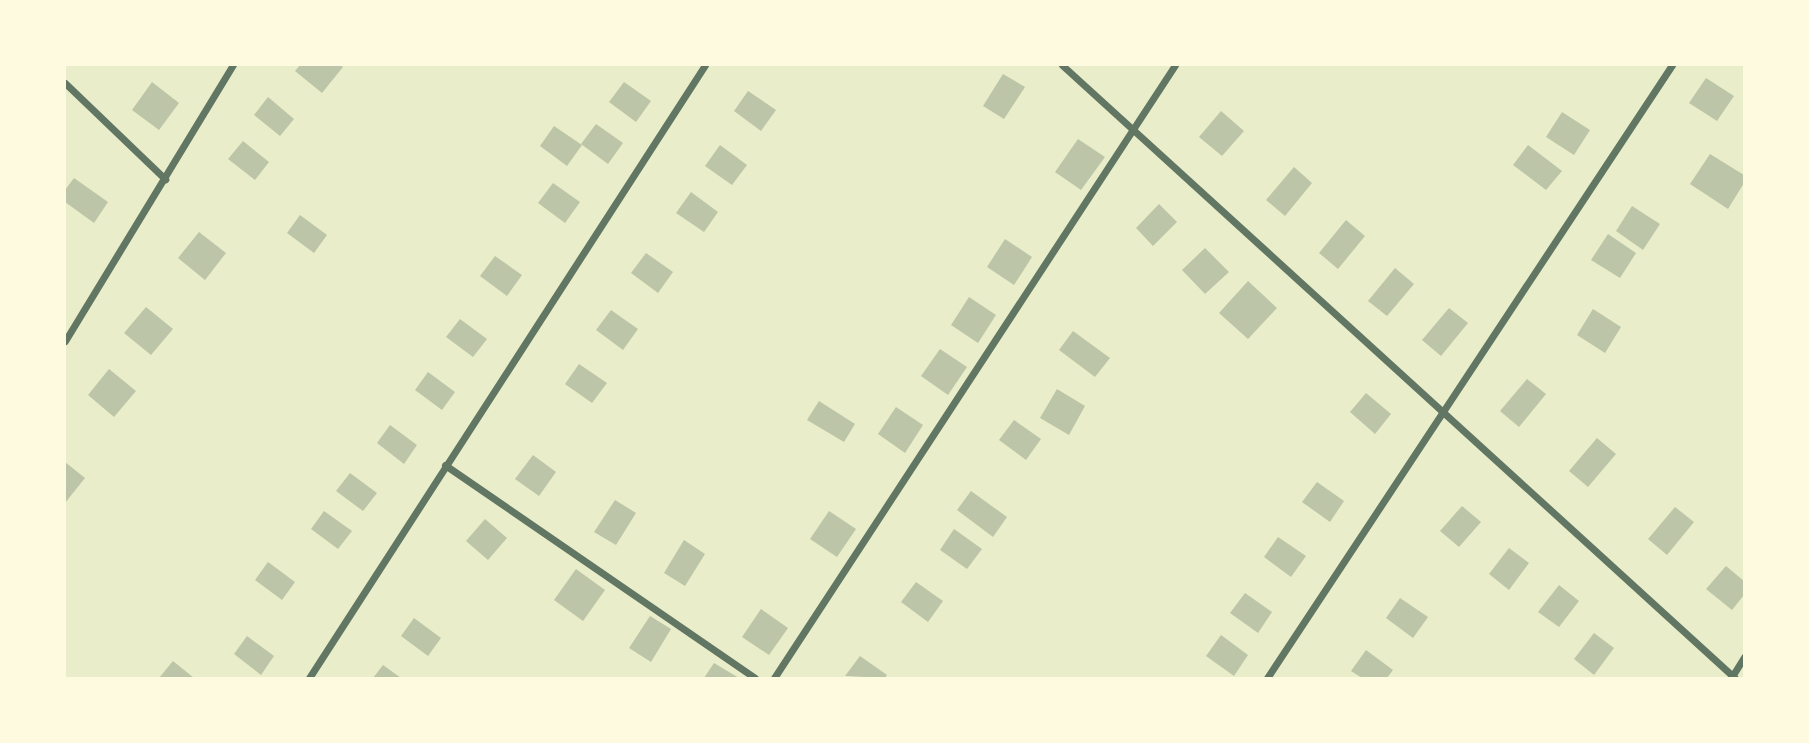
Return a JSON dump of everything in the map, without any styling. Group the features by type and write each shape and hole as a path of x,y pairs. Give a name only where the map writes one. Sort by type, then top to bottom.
{"street":[{"path":"65,341 233,65"},
{"path":"309,678 705,65"},
{"path":"1062,65 1732,677 1744,657"},
{"path":"774,678 1175,65"},
{"path":"1266,678 1672,65"},
{"path":"65,82 165,179"},
{"path":"445,465 755,678"}],"building":[{"path":"300,65 343,67 322,93 295,71"},
{"path":"1003,74 1025,87 1004,119 983,106"},
{"path":"1706,78 1734,96 1717,121 1689,103"},
{"path":"152,82 179,103 159,130 132,110"},
{"path":"624,82 651,101 636,122 609,102"},
{"path":"748,91 776,110 761,131 734,111"},
{"path":"268,97 294,119 280,136 254,115"},
{"path":"1221,111 1244,131 1222,156 1199,137"},
{"path":"1562,112 1590,130 1574,155 1546,137"},
{"path":"596,124 623,143 608,164 581,144"},
{"path":"554,126 582,145 567,166 540,146"},
{"path":"1078,139 1105,157 1081,190 1055,172"},
{"path":"243,141 269,162 255,180 228,159"},
{"path":"720,145 747,165 732,185 705,166"},
{"path":"1528,145 1562,171 1546,190 1513,165"},
{"path":"1710,154 1744,175 1744,183 1728,209 1690,184"},
{"path":"1294,167 1312,183 1285,216 1266,200"},
{"path":"74,178 108,202 94,223 65,202 65,190"},
{"path":"553,183 580,202 565,223 538,203"},
{"path":"691,192 718,212 704,232 676,213"},
{"path":"1159,204 1177,222 1153,246 1136,228"},
{"path":"1632,206 1660,224 1643,250 1616,231"},
{"path":"300,215 327,235 314,253 287,233"},
{"path":"1346,220 1365,236 1338,269 1319,253"},
{"path":"199,232 226,253 205,280 178,258"},
{"path":"1608,234 1636,253 1620,278 1591,260"},
{"path":"1005,239 1032,257 1014,285 987,267"},
{"path":"1205,248 1229,272 1205,294 1182,270"},
{"path":"646,253 673,272 658,293 631,273"},
{"path":"495,256 522,275 507,296 480,276"},
{"path":"1395,268 1414,284 1387,316 1368,301"},
{"path":"1248,281 1277,308 1248,339 1219,313"},
{"path":"969,297 996,315 978,343 951,325"},
{"path":"146,307 173,329 151,355 124,333"},
{"path":"1449,308 1468,323 1441,356 1422,340"},
{"path":"1593,309 1621,327 1605,353 1577,335"},
{"path":"611,310 638,329 623,350 596,330"},
{"path":"460,319 487,339 473,357 446,337"},
{"path":"1073,331 1110,358 1095,377 1059,350"},
{"path":"940,349 967,367 948,395 921,376"},
{"path":"579,364 607,383 592,403 565,384"},
{"path":"109,369 136,391 114,417 88,395"},
{"path":"428,372 455,392 442,410 415,390"},
{"path":"1527,379 1546,394 1519,427 1500,411"},
{"path":"1057,389 1085,406 1069,435 1040,418"},
{"path":"1366,393 1391,414 1375,434 1350,412"},
{"path":"819,401 855,424 844,442 807,420"},
{"path":"896,407 923,425 905,453 878,434"},
{"path":"1014,420 1041,439 1026,460 999,440"},
{"path":"390,425 417,445 404,464 377,443"},
{"path":"1597,438 1616,454 1588,487 1569,471"},
{"path":"533,455 556,472 539,496 515,479"},
{"path":"65,462 85,478 65,503"},
{"path":"350,473 377,493 363,511 336,491"},
{"path":"1317,482 1344,501 1330,522 1302,502"},
{"path":"971,491 1007,517 993,537 957,510"},
{"path":"615,500 636,513 616,545 594,532"},
{"path":"1462,506 1481,522 1459,547 1440,531"},
{"path":"1675,507 1694,522 1667,555 1648,539"},
{"path":"324,511 352,531 338,549 311,529"},
{"path":"829,511 856,529 837,557 810,539"},
{"path":"485,519 507,538 488,560 466,541"},
{"path":"954,529 982,549 967,569 940,550"},
{"path":"1278,537 1306,556 1291,577 1264,557"},
{"path":"684,540 705,554 685,586 664,573"},
{"path":"1509,548 1529,563 1509,590 1489,574"},
{"path":"268,562 295,582 282,600 255,580"},
{"path":"1726,566 1744,581 1744,595 1732,610 1706,589"},
{"path":"576,569 605,590 583,621 554,600"},
{"path":"916,582 943,601 928,622 901,602"},
{"path":"1559,585 1579,601 1559,627 1538,612"},
{"path":"1245,593 1272,612 1258,633 1230,613"},
{"path":"1400,598 1428,617 1413,638 1386,618"},
{"path":"761,609 788,628 769,655 742,637"},
{"path":"650,616 671,629 651,662 629,648"},
{"path":"414,618 441,638 428,656 401,636"},
{"path":"1594,633 1614,648 1594,675 1574,659"},
{"path":"1221,635 1248,655 1234,676 1206,656"},
{"path":"247,636 274,656 261,675 234,654"},
{"path":"1366,650 1393,670 1387,678 1362,678 1351,671"},
{"path":"860,656 887,675 885,678 845,676"},
{"path":"173,661 194,678 159,678"},
{"path":"714,663 739,678 704,678"},
{"path":"383,665 401,678 373,678"}]}
